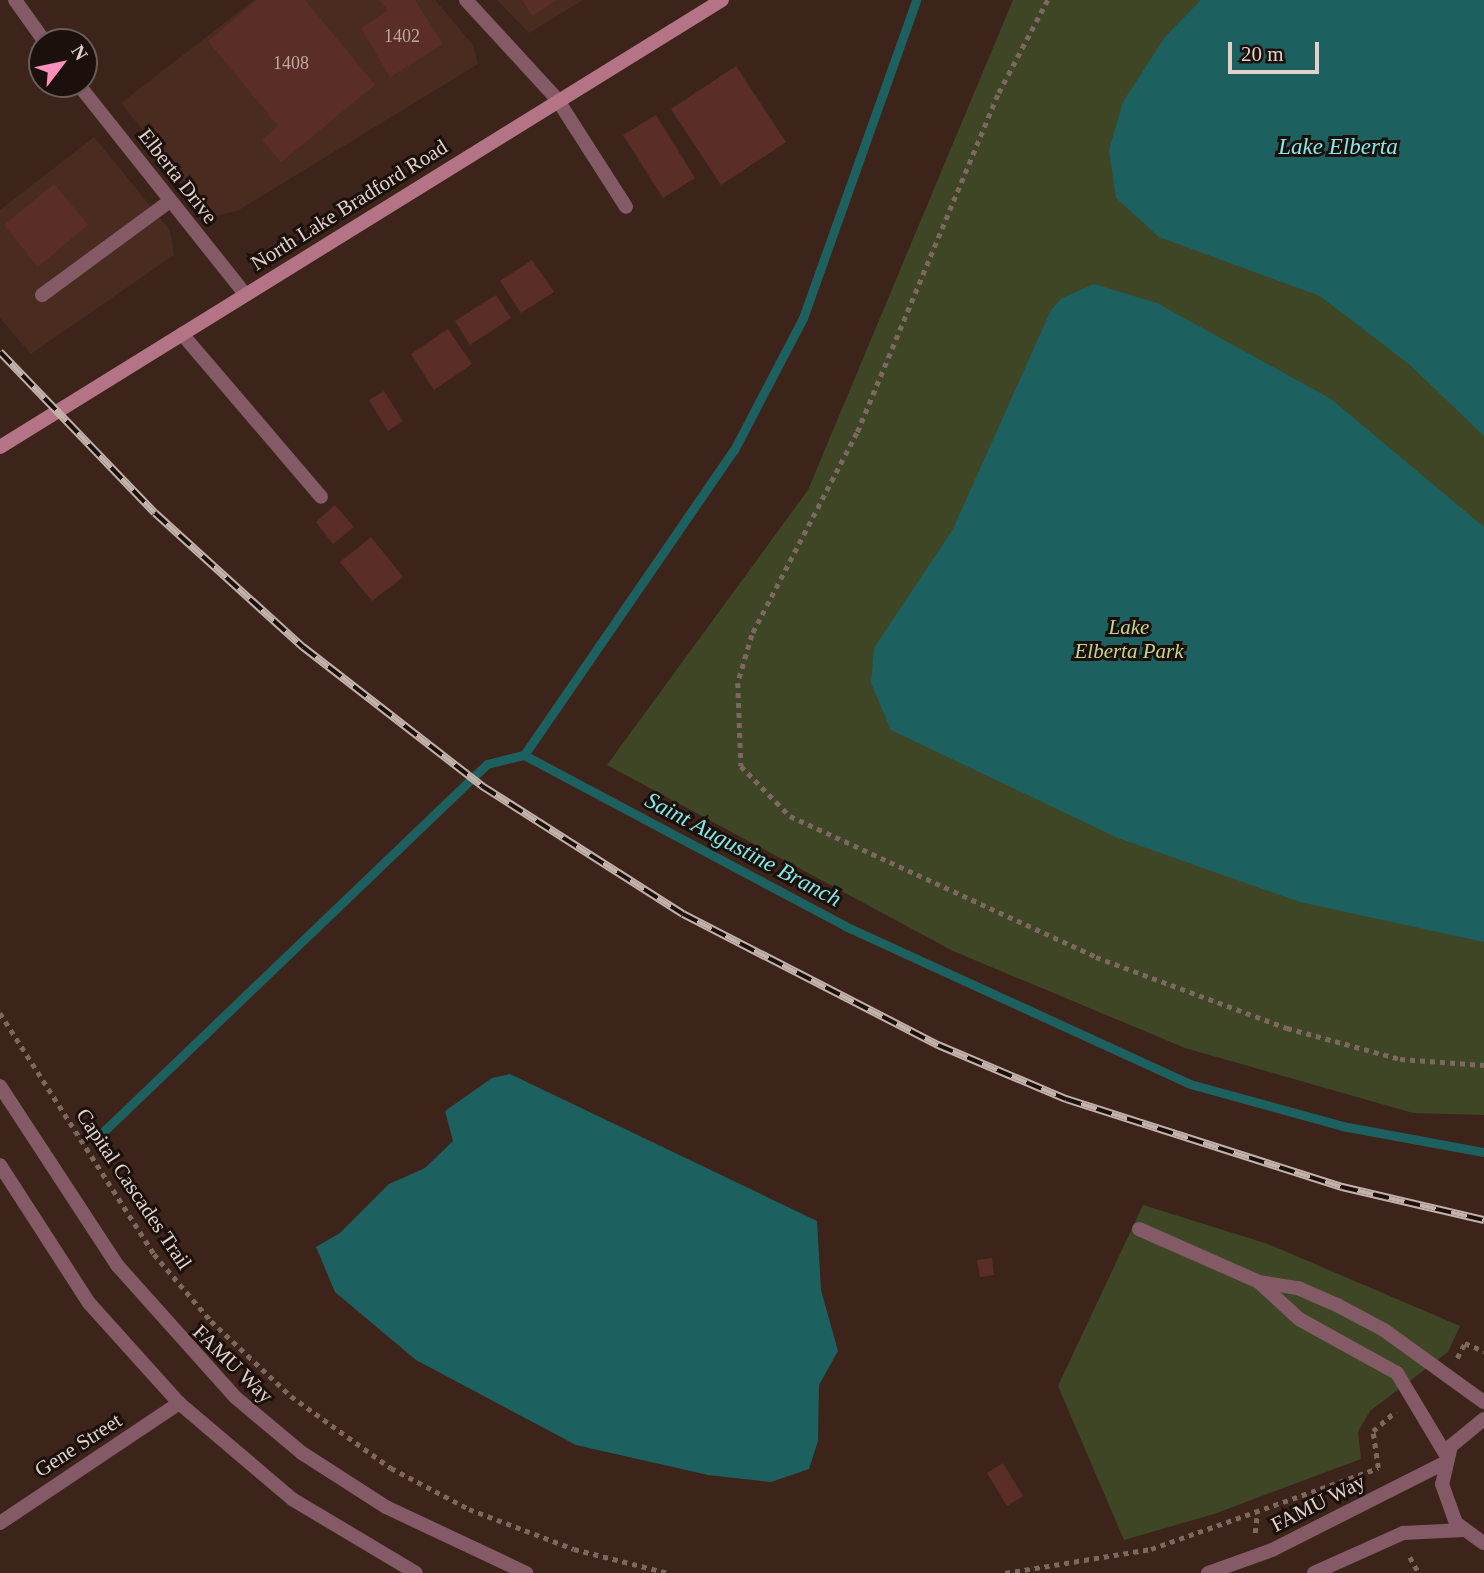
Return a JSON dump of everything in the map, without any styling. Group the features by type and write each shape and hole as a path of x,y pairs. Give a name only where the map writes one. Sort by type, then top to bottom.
{"main road":[{"name":"North Lake Bradford Road","path":"0,447 557,99 722,0"}],"street":[{"path":"15,0 35,28"},
{"path":"466,0 557,99 626,208"},
{"name":"Elberta Drive","path":"89,98 245,295"},
{"path":"42,295 170,201"},
{"path":"182,334 321,497"},
{"name":"FAMU Way","path":"0,1086 109,1255 228,1391 343,1481 447,1539 526,1573"},
{"path":"0,1165 89,1303 179,1404 292,1499 416,1573"},
{"path":"1139,1229 1259,1282 1298,1288 1384,1330 1484,1402"},
{"path":"1259,1282 1300,1319 1397,1373 1445,1459 1443,1494 1464,1531 1484,1543"},
{"name":"Gene Street","path":"0,1523 179,1404"},
{"name":"FAMU Way","path":"1208,1573 1282,1545 1445,1459 1464,1431 1484,1419"},
{"path":"1314,1573 1403,1533 1464,1531"}],"path":[{"path":"1048,0 999,95 857,433 752,635 738,683 741,766 790,816 1096,957 1312,1035 1400,1059 1484,1065"},
{"name":"Capital Cascades Trail","path":"0,1013 154,1254 211,1321 291,1396 391,1468 469,1509 574,1549 668,1573"},
{"path":"1453,1365 1465,1343 1484,1351"},
{"path":"1005,1573 1151,1549 1378,1468 1373,1431 1403,1407"},
{"path":"1400,1561 1412,1557 1419,1573"}],"shaded area":[{"path":"254,0 435,0 473,45 478,64 239,210 212,217 121,103"},
{"path":"497,0 583,0 529,33"},
{"path":"94,137 170,230 174,255 31,354 0,318 0,210"}],"green space":[{"name":"Lake Elberta Park","path":"1013,0 1484,0 1484,1115 1413,1113 1185,1048 953,951 607,765 808,490"},
{"path":"1143,1205 1268,1244 1460,1326 1448,1352 1370,1411 1358,1432 1361,1459 1214,1514 1124,1540 1058,1386"}],"water":[{"name":"Lake Elberta","path":"1201,0 1484,0 1484,436 1410,365 1320,296 1159,237 1116,198 1109,150 1123,102 1165,37"},
{"path":"1094,284 1157,303 1331,399 1484,527 1484,942 1300,902 1118,838 891,730 871,683 874,648 953,529 1051,310 1062,298"},
{"path":"510,1074 817,1221 821,1290 838,1351 819,1385 818,1441 809,1469 771,1482 708,1475 576,1445 416,1360 335,1292 316,1247 340,1233 389,1184 425,1168 453,1141 445,1111 492,1078"}],"building":[{"path":"257,0 305,0 375,85 281,162 262,140 278,126 208,41"},
{"path":"379,0 415,0 443,44 390,77 361,28 388,10"},
{"path":"522,0 557,0 532,16"},
{"path":"736,66 786,142 721,185 671,109"},
{"path":"656,115 695,178 663,198 623,135"},
{"path":"54,184 88,225 38,267 4,225"},
{"path":"532,260 554,292 521,313 500,281"},
{"path":"496,295 511,318 470,345 455,321"},
{"path":"448,329 472,364 434,390 411,354"},
{"path":"384,391 403,421 388,431 369,400"},
{"path":"335,505 354,527 333,544 316,522"},
{"path":"371,537 403,577 372,601 340,562"},
{"path":"992,1258 994,1275 980,1277 977,1260"},
{"path":"1003,1463 1023,1496 1007,1506 987,1473"}],"waterway":[{"path":"524,755 734,450 803,318 916,0"},
{"name":"Saint Augustine Branch","path":"104,1131 487,764 524,755 845,926 1190,1084 1342,1126 1484,1152"}],"railway":[{"path":"0,352 155,513 303,647 482,786 683,914 938,1045 1066,1099 1342,1187 1484,1220"}]}
